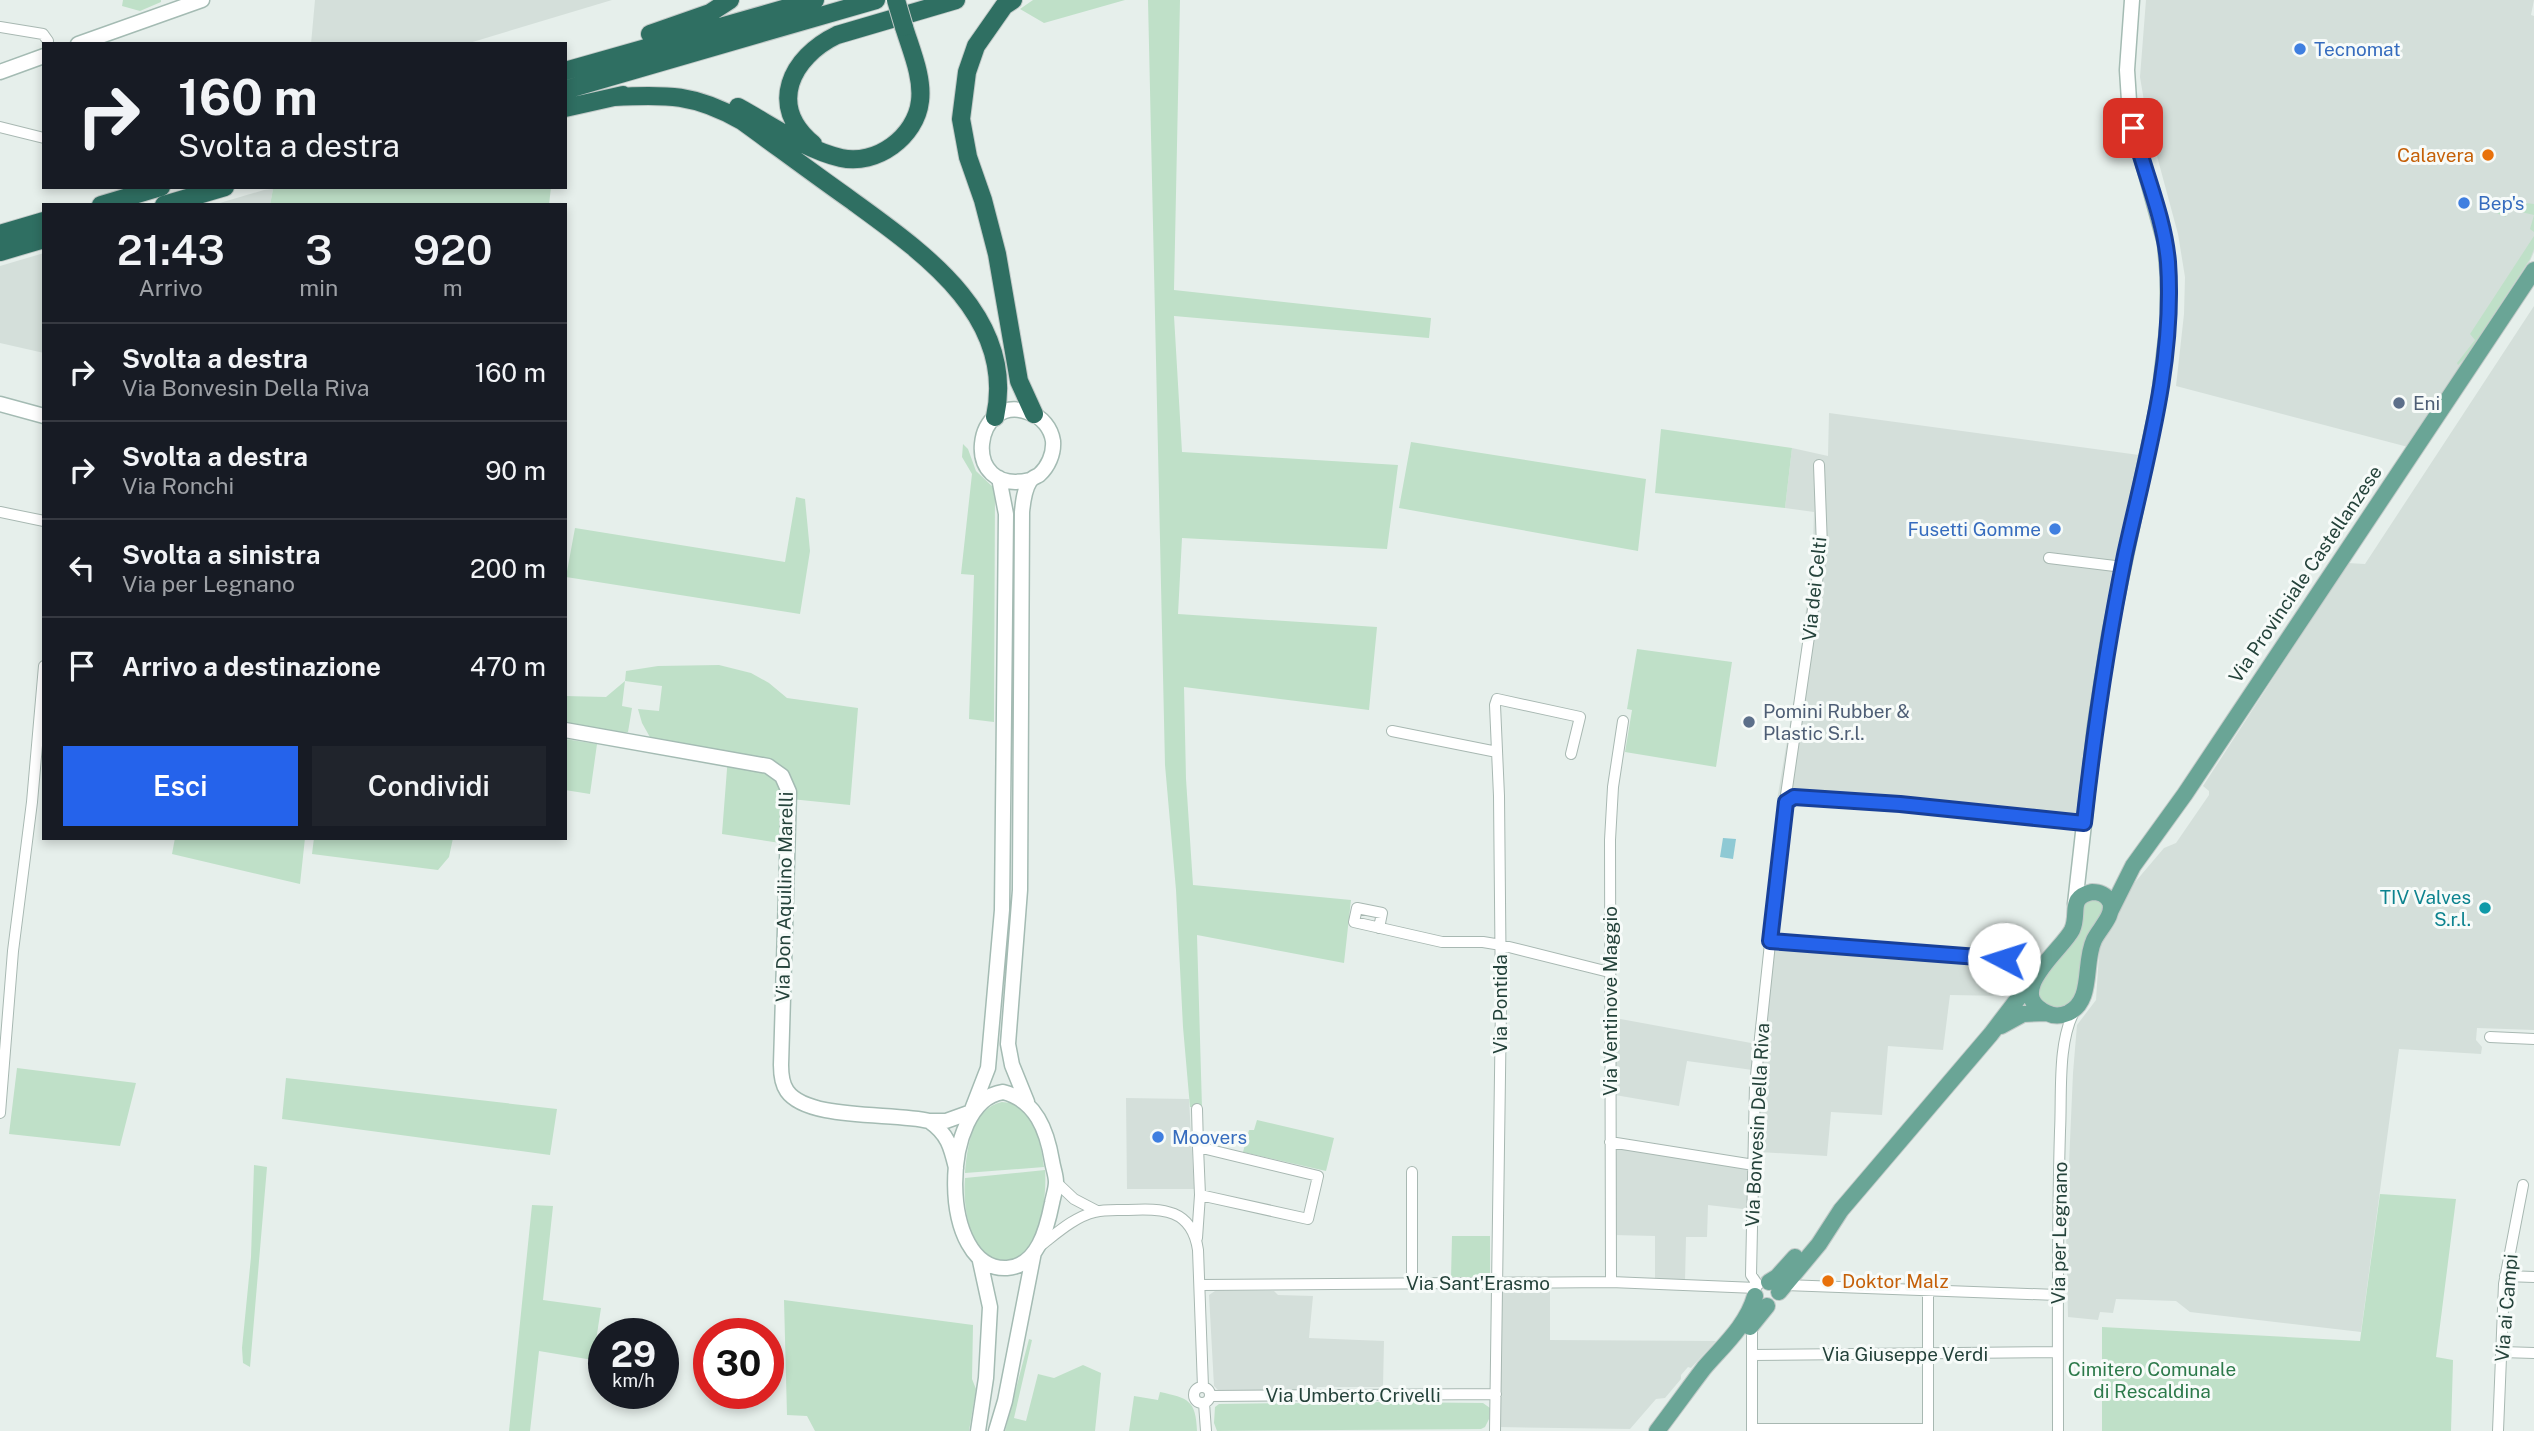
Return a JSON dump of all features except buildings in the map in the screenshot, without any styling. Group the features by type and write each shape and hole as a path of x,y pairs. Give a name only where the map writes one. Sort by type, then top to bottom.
{"highway":[{"path":"567,58 670,29 710,13 730,0"},
{"path":"567,70 815,0"},
{"path":"567,88 876,0"},
{"path":"567,108 654,88 710,95 746,111 800,143 845,159 867,157 896,144 917,114 920,100 919,79 897,0"},
{"path":"828,153 802,133 791,113 791,83 795,70 807,53 837,35 956,0"},
{"path":"1013,0 1004,6 987,27 976,46 967,72 961,119 968,157 997,254 1020,381 1034,414"},
{"path":"614,97 658,94 704,102 721,109 742,121 921,251 950,278 985,334 998,363 1000,396 995,417"},
{"path":"108,203 154,189"},
{"path":"171,203 218,189"},
{"path":"0,234 42,222"},
{"path":"0,251 42,240"}],"main road":[{"name":"Via Provinciale Castellanzese","path":"2078,1006 2085,992 2091,947 2133,866 2185,794 2534,270"},
{"name":"Via Provinciale Castellanzese","path":"2075,904 2079,897 2116,882 2133,866"},
{"path":"2096,892 2110,901 2111,910"},
{"path":"1991,1034 2032,974 2066,940 2072,929 2075,904"},
{"path":"2032,974 2033,1000 2036,1006 2050,1014"},
{"path":"1658,1431 1689,1387 1743,1323 1777,1277 1841,1210 1991,1034 2007,1021 2023,1014 2066,1014 2078,1006"},
{"path":"1658,1431 1752,1324 1767,1291"}],"street":[{"path":"83,42 167,6 202,0"},
{"path":"2075,904 2097,713 2123,567 2159,398 2166,347 2169,298 2167,259 2163,235 2130,116 2127,70 2132,0"},
{"path":"0,27 43,34 45,42"},
{"path":"0,72 42,51"},
{"path":"0,127 42,138"},
{"path":"0,404 42,415"},
{"path":"1014,410 1034,414 1049,430 1053,441 1052,453 1041,473 1030,480 1009,482 999,478 990,471 980,449 987,426 995,417 1014,410"},
{"name":"Via dei Celti","path":"1804,671 1822,547 1819,465"},
{"path":"955,1175 971,1112 988,1068 1002,910 1006,514 999,478"},
{"path":"996,1431 1005,1401 1037,1249 1048,1223 1056,1180 1045,1132 1027,1102 1012,1065 1008,1044 1020,890 1022,512 1024,495 1030,480"},
{"path":"0,512 42,521"},
{"path":"2049,558 2123,567"},
{"name":"Via Bonvesin Della Riva","path":"1767,1291 1751,1275 1755,1085 1786,802 1804,671"},
{"path":"0,1113 13,951 32,802 42,689"},
{"name":"Via Pontida","path":"1495,1431 1501,945 1497,699 1580,717 1571,754"},
{"name":"Via Ventinove Maggio","path":"1611,1282 1611,812 1623,721"},
{"name":"Via Don Aquilino Marelli","path":"567,730 768,765 782,776 789,792 781,1065 788,1092 795,1099 814,1108 929,1121 946,1121 971,1112"},
{"path":"1392,731 1497,752"},
{"path":"1786,802 1794,797 1898,803 2084,823"},
{"path":"2081,868 2084,884 2096,892"},
{"path":"1379,928 1442,942 1501,945 1609,972"},
{"path":"1770,941 2004,959 2032,974"},
{"name":"Via per Legnano","path":"2057,1431 2057,1295 2065,1035 2078,1006"},
{"path":"2050,1014 2060,1020 2065,1035"},
{"path":"2490,1037 2534,1039"},
{"path":"971,1112 995,1093 1016,1095 1027,1102"},
{"path":"1197,1109 1200,1195 1197,1238 1203,1387 1196,1389 1194,1396 1196,1401 1207,1399 1206,1431"},
{"path":"929,1121 943,1132 948,1140 955,1175 955,1199 966,1239 980,1261 990,1307 986,1378 978,1431"},
{"path":"1610,1142 1754,1165"},
{"path":"1198,1147 1318,1176 1308,1219 1200,1195"},
{"path":"1412,1172 1412,1283"},
{"path":"1056,1180 1074,1199 1097,1211"},
{"name":"Via ai Campi","path":"2498,1431 2505,1276 2523,1185"},
{"path":"980,1261 994,1267 1010,1268 1023,1263 1073,1221 1097,1211 1163,1210 1175,1213 1187,1221 1197,1238"},
{"path":"2505,1276 2534,1277"},
{"name":"Via Sant'Erasmo","path":"1200,1286 1611,1282 1767,1291 1928,1290 2057,1295"},
{"path":"1752,1324 1752,1430 1928,1430 1928,1290"},
{"name":"Via Giuseppe Verdi","path":"1752,1355 2058,1352"},
{"path":"2502,1352 2534,1353"},
{"name":"Via Umberto Crivelli","path":"1207,1399 1496,1394"}],"shaded area":[{"path":"315,0 612,0 473,42 311,42"},
{"path":"2146,0 2534,0 2531,15 2534,16 2534,252 2511,303 2485,328 2408,447 2176,386 2185,277 2178,234 2147,119 2140,77"},
{"path":"273,189 270,203 220,203"},
{"path":"42,254 42,353 0,343 0,266"},
{"path":"2534,306 2534,1030 2477,1028 2476,1040 2482,1047 2481,1054 2399,1049 2361,1332 2190,1312 2176,1301 2116,1299 2113,1313 2100,1312 2098,1320 2068,1317 2066,1232 2077,1025 2096,1000 2100,938 2119,901 2164,848 2176,843 2209,795 2209,791 2203,786 2348,563 2365,564"},
{"path":"1829,413 2139,455 2111,577 2079,823 1777,800 1799,671 1813,547 1814,512 1785,508 1792,448 1828,456"},
{"path":"1771,941 2007,967 2014,985 2005,996 1950,995 1943,1050 1888,1046 1882,1115 1831,1112 1827,1156 1759,1152 1760,1071 1687,1061 1679,1106 1615,1095 1615,1018 1762,1045"},
{"path":"1126,1098 1189,1099 1194,1189 1127,1189"},
{"path":"1613,1146 1751,1167 1751,1210 1708,1205 1707,1237 1686,1237 1685,1281 1655,1280 1655,1236 1613,1235"},
{"path":"1550,1286 1550,1340 1716,1341 1691,1368 1688,1367 1665,1398 1656,1399 1630,1429 1499,1427 1499,1287"},
{"path":"1215,1291 1274,1291 1278,1295 1313,1296 1309,1338 1384,1341 1383,1387 1317,1387 1315,1391 1218,1390 1214,1386 1209,1295"}],"green space":[{"path":"123,0 161,2 140,11 122,6"},
{"path":"1033,0 1125,0 1044,23 1020,9"},
{"path":"1148,0 1180,0 1174,290 1431,318 1429,338 1174,316 1182,452 1398,465 1387,549 1182,538 1178,614 1377,627 1369,710 1184,687 1186,779 1193,885 1351,900 1344,963 1197,935 1202,1108 1190,1107 1165,765"},
{"path":"273,189 551,189 549,203 270,203"},
{"path":"2509,201 2534,204 2534,215 2508,209 2506,217 2494,212"},
{"path":"2534,215 2534,232 2530,229"},
{"path":"2534,236 2534,249 2530,259 2465,358 2458,365 2475,340 2470,334"},
{"path":"1661,429 1792,448 1785,508 1655,493"},
{"path":"1411,442 1646,479 1638,551 1399,508"},
{"path":"963,444 968,449 976,471 995,489 994,722 969,719 974,575 961,574 972,474 962,457"},
{"path":"796,497 805,499 810,551 800,614 567,577 575,528 785,562"},
{"path":"1637,649 1732,662 1716,767 1625,752 1632,710 1627,709"},
{"path":"719,665 751,673 787,698 858,708 850,805 781,798 780,843 722,834 728,756 651,739 638,709 659,711 662,686 625,681 626,671 658,666"},
{"path":"625,681 622,706 632,708 628,732 605,734 567,726 567,696 606,697"},
{"path":"567,739 597,744 590,794 567,790"},
{"path":"175,840 305,840 300,884 172,854"},
{"path":"314,840 453,840 449,857 438,870 312,854"},
{"path":"2099,899 2105,906 2079,991 2072,1005 2053,1011 2038,997 2037,983 2083,904"},
{"path":"17,1068 136,1083 120,1146 9,1134"},
{"path":"286,1078 557,1109 550,1155 282,1119"},
{"path":"1002,1102 1013,1104 1029,1116 1038,1135 1044,1167 965,1173 973,1130 984,1112"},
{"path":"1257,1120 1334,1138 1326,1171 1243,1152 1249,1130 1254,1130"},
{"path":"254,1165 267,1167 250,1367 243,1363 242,1348 251,1257"},
{"path":"1045,1170 1045,1194 1040,1223 1029,1248 1010,1261 987,1256 970,1229 965,1178"},
{"name":"Cimitero Comunale di Rescaldina","path":"2380,1194 2456,1199 2436,1357 2453,1360 2451,1431 2102,1431 2102,1327 2360,1341"},
{"path":"532,1205 553,1206 543,1300 601,1308 599,1318 588,1318 588,1359 539,1351 530,1431 509,1431"},
{"path":"1452,1236 1490,1236 1490,1274 1487,1278 1451,1278"},
{"path":"784,1300 973,1325 972,1379 976,1389 969,1431 815,1431 807,1416 787,1415"},
{"path":"1029,1339 1032,1340 1014,1418 1026,1421 1038,1374 1054,1378 1083,1365 1101,1373 1095,1431 1005,1431"},
{"path":"1160,1392 1189,1402 1195,1413 1197,1431 1129,1431 1134,1396 1158,1400"},
{"path":"1483,1403 1490,1408 1489,1419 1481,1429 1217,1431 1214,1423 1215,1407 1219,1404"}],"water":[{"path":"1723,838 1736,839 1733,859 1720,857"}],"place":[{"name":"Tecnomat","path":"2300,49"},
{"name":"Calavera","path":"2488,155"},
{"name":"Bep's","path":"2464,203"},
{"name":"Eni","path":"2399,403"},
{"name":"Fusetti Gomme","path":"2055,529"},
{"name":"Pomini Rubber & Plastic S.r.l.","path":"1749,722"},
{"name":"TIV Valves S.r.l.","path":"2485,908"},
{"name":"Moovers","path":"1158,1137"},
{"name":"Doktor Malz","path":"1828,1281"}],"route":[{"path":"2004,959 1770,941 1786,802 1794,797 1898,803 2084,823 2109,636 2159,398 2168,322 2165,243 2133,128"}]}
